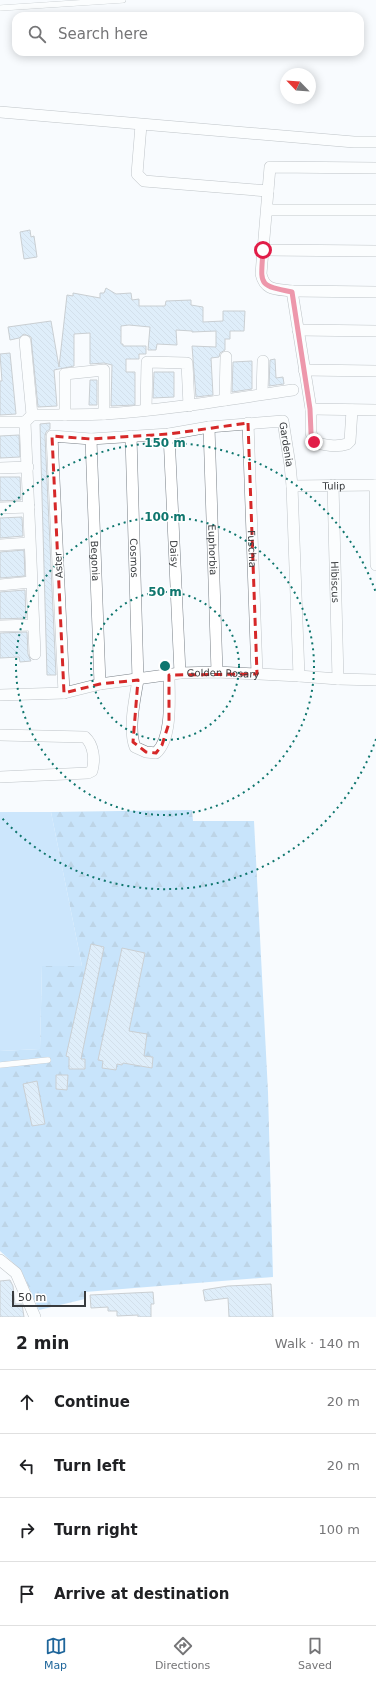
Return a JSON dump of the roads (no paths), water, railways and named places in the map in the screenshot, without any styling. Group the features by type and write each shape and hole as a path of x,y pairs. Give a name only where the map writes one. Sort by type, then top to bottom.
{"street":[{"path":"0,112 354,142 376,142"},
{"path":"141,124 136,174 144,181 268,191"},
{"path":"376,168 270,167 262,274 264,283 267,286 292,292 376,292"},
{"path":"267,210 376,210"},
{"path":"263,250 376,251"},
{"path":"292,292 310,409 311,433 314,442 340,446 347,444 350,441 352,410"},
{"path":"298,330 376,331"},
{"path":"25,342 28,418 29,543 32,625 35,654"},
{"path":"225,400 226,356"},
{"path":"262,394 263,361"},
{"path":"146,410 147,362 187,363 189,406"},
{"path":"65,415 65,374 104,370 104,414"},
{"path":"304,370 376,371"},
{"path":"0,422 28,418 104,414 189,406 293,390"},
{"path":"310,409 376,410"},
{"name":"Gardenia","path":"52,436 91,439 169,434 209,427 283,421 292,486 299,676"},
{"name":"Fuschia","path":"248,423 257,674"},
{"name":"Euphorbia","path":"209,427 217,672"},
{"name":"Daisy","path":"138,680 133,714 133,742 135,747 152,754 159,750 162,745 169,723 174,674 169,434"},
{"name":"Aster","path":"52,436 64,693"},
{"name":"Cosmos","path":"131,436 138,680"},
{"name":"Begonia","path":"91,439 100,684"},
{"path":"0,468 28,467"},
{"name":"Hibiscus","path":"332,485 338,679"},
{"name":"Tulip","path":"292,486 376,486"},
{"path":"376,486 376,565"},
{"path":"0,508 29,507"},
{"path":"0,544 29,543"},
{"path":"0,585 31,582"},
{"path":"0,626 32,625"},
{"name":"Golden Rosary","path":"0,695 64,693 100,684 174,674 217,672 376,680"},
{"path":"0,735 85,737 90,741 93,750 94,765 92,771 88,774 0,777"},
{"path":"0,1260 16,1273 35,1317"}],"lane":[{"path":"0,8 123,0"},
{"path":"0,1064 48,1060"}]}
